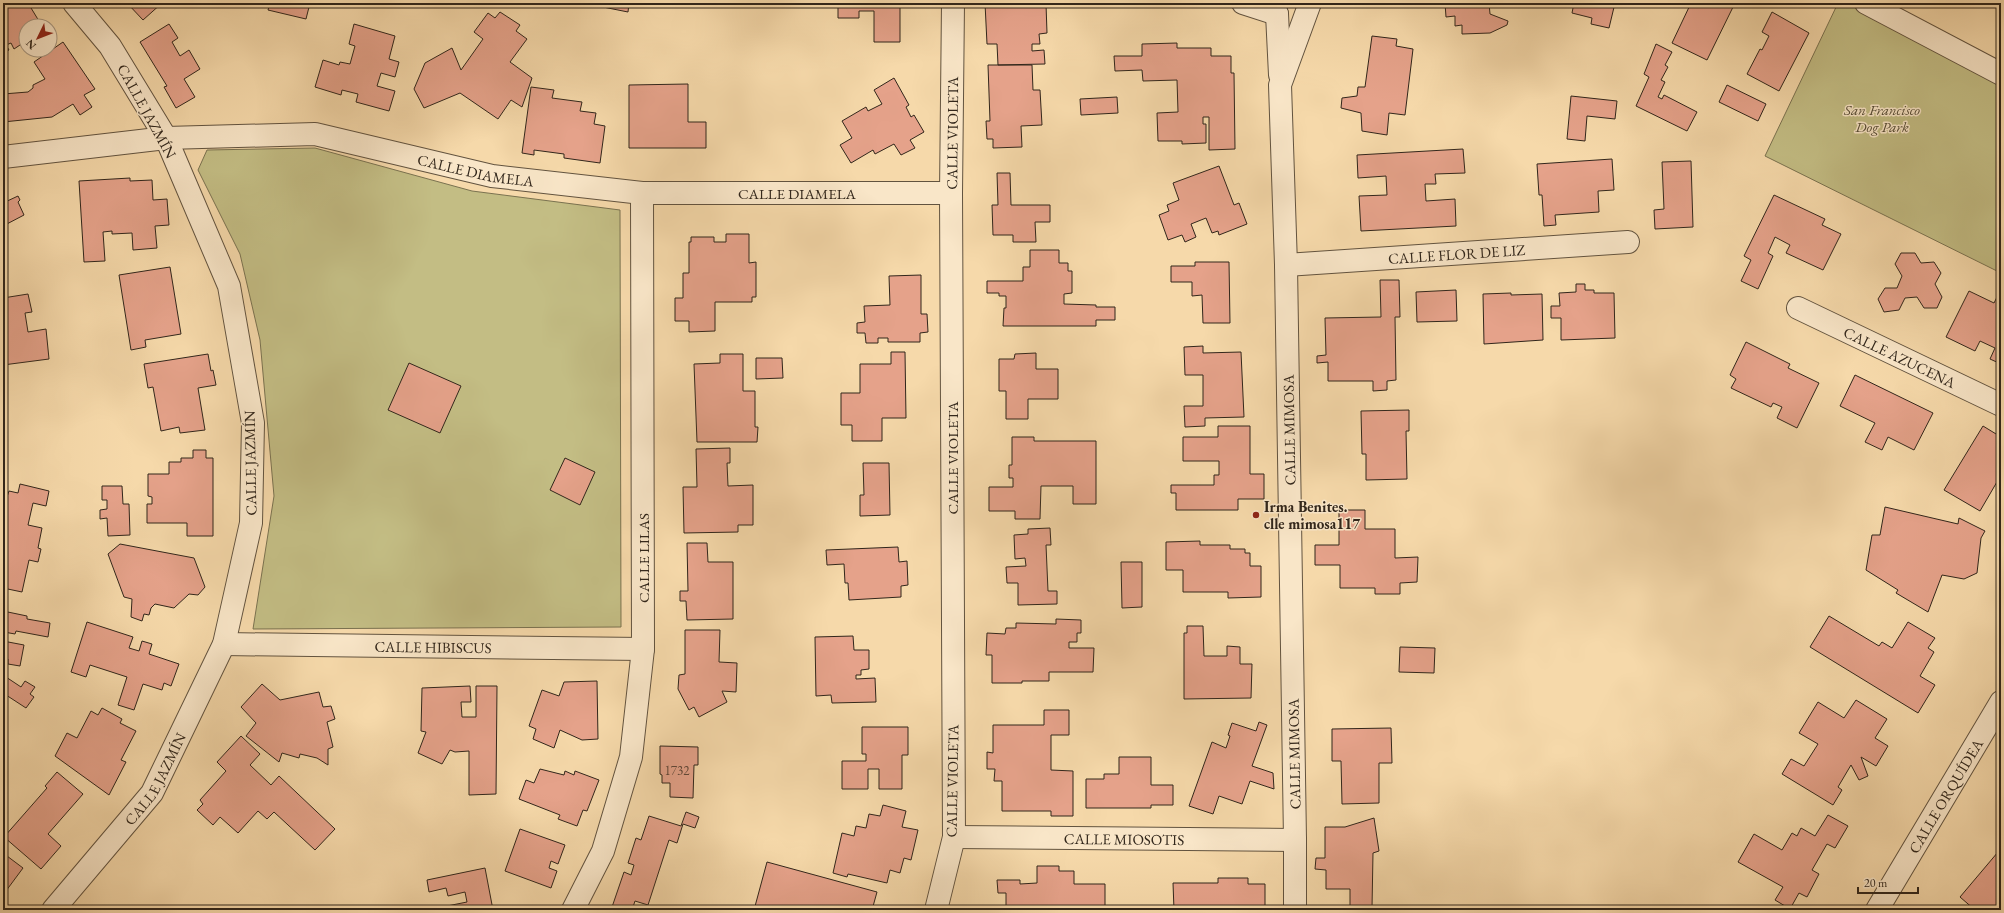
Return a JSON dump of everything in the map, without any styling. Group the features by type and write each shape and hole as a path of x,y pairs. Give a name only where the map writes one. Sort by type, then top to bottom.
{"street":[{"name":"CALLE JAZMÍN","path":"53,910 152,793 224,644 251,523 253,423 229,286 166,138 110,46 74,3"},
{"name":"CALLE VIOLETA","path":"936,910 954,837 951,193 953,3"},
{"path":"1243,3 1284,9 1280,85"},
{"name":"CALLE MIMOSA","path":"1295,910 1286,265 1280,85 1310,3"},
{"path":"1866,3 2001,74"},
{"name":"CALLE DIAMELA","path":"3,157 166,138 315,134 492,176 642,194 951,193"},
{"name":"CALLE LILAS","path":"573,910 603,851 631,757 643,649 642,194"},
{"name":"CALLE FLOR DE LIZ","path":"1286,265 1628,242"},
{"name":"CALLE AZUCENA","path":"1798,308 2001,405"},
{"name":"CALLE HIBISCUS","path":"224,644 643,649"},
{"name":"CALLE ORQUÍDEA","path":"1876,910 2001,702"},
{"name":"CALLE MIOSOTIS","path":"954,837 1295,840"}],"green space":[{"name":"San Francisco Dog Park","path":"1838,3 1847,3 2001,82 2001,273 1765,156"},
{"path":"315,148 472,191 620,210 621,627 253,629 274,496 260,340 240,254 198,170 207,150"}],"building":[{"path":"3,3 28,3 37,18 18,18 18,46 14,49 11,43 6,45 9,50 3,53"},
{"path":"127,3 162,3 143,20"},
{"path":"270,3 310,3 306,19 268,10"},
{"path":"603,3 629,3 628,12 603,7"},
{"path":"838,3 900,3 900,42 874,42 874,11 859,11 859,18 838,18"},
{"path":"985,3 1046,4 1047,33 1039,34 1040,44 1032,44 1032,51 1044,50 1045,64 998,65 997,44 987,44"},
{"path":"1445,3 1489,3 1490,14 1508,21 1507,25 1490,33 1462,34 1462,25 1455,26 1455,16 1446,17"},
{"path":"1574,3 1615,3 1609,28 1591,24 1592,18 1572,13"},
{"path":"1691,3 1735,3 1707,60 1672,43"},
{"path":"500,12 520,25 516,31 527,39 510,62 532,78 522,107 511,100 498,119 460,93 424,108 414,89 425,63 452,48 461,70 483,39 474,32 488,13 495,18"},
{"path":"1772,12 1809,33 1779,91 1747,74 1760,49 1762,50 1769,36 1762,32"},
{"path":"169,24 178,38 172,42 180,56 189,50 200,69 184,79 195,97 176,108 164,87 167,86 140,42"},
{"path":"354,24 395,36 389,59 399,62 395,77 381,73 377,86 395,91 389,111 356,102 358,94 342,90 341,95 315,87 323,60 339,65 340,62 350,64 355,46 349,44"},
{"path":"1372,36 1397,39 1396,46 1413,49 1405,115 1389,113 1387,135 1362,131 1361,113 1341,108 1342,98 1357,96 1358,87 1365,87"},
{"path":"63,42 95,89 84,95 92,107 80,115 73,104 52,117 3,122 3,94 28,92 33,88 33,85 45,79 34,62 40,58 58,58 58,45"},
{"path":"1177,43 1177,48 1211,48 1211,56 1231,56 1231,73 1234,73 1235,149 1209,150 1209,117 1203,117 1203,124 1206,124 1206,143 1182,144 1182,141 1158,141 1157,113 1178,112 1177,80 1143,81 1142,70 1115,71 1114,56 1142,56 1142,44"},
{"path":"1656,44 1672,52 1665,65 1668,67 1661,80 1665,82 1658,97 1662,99 1664,95 1697,112 1687,131 1636,106 1649,77 1644,74"},
{"path":"988,65 1032,65 1033,90 1040,90 1042,125 1021,126 1022,147 993,148 993,139 987,139 986,121 990,121"},
{"path":"894,78 909,105 906,107 911,117 914,115 924,132 910,140 915,148 901,155 894,144 875,154 873,150 851,163 840,145 852,138 842,121 866,107 868,111 882,104 874,90"},
{"path":"688,84 688,122 706,122 706,148 629,148 629,85"},
{"path":"1727,85 1766,104 1758,121 1719,102"},
{"path":"531,87 554,90 552,98 582,102 580,111 596,113 594,124 605,126 600,163 564,158 564,154 534,150 534,155 522,153"},
{"path":"1571,96 1617,101 1615,119 1587,116 1585,141 1567,139"},
{"path":"1117,97 1118,113 1081,115 1080,99"},
{"path":"1463,149 1465,173 1435,174 1436,184 1425,184 1426,201 1455,199 1456,226 1361,231 1359,196 1387,195 1386,176 1358,178 1357,155"},
{"path":"1612,159 1614,190 1598,191 1599,212 1555,215 1556,225 1544,226 1542,195 1539,195 1537,164"},
{"path":"1691,161 1693,227 1655,229 1654,210 1664,209 1662,162"},
{"path":"1219,166 1234,205 1239,203 1247,224 1219,235 1218,231 1212,233 1206,218 1191,224 1196,237 1185,242 1182,235 1168,240 1159,215 1169,211 1167,205 1179,200 1173,183"},
{"path":"997,173 1010,173 1011,205 1050,205 1050,222 1035,222 1036,242 1013,242 1013,235 993,235 992,205 998,205"},
{"path":"130,178 130,181 152,180 153,200 167,199 169,225 155,226 157,248 133,250 132,233 112,234 112,231 103,232 105,261 84,262 79,181"},
{"path":"1774,195 1825,219 1822,225 1841,234 1823,270 1786,253 1790,245 1775,237 1768,253 1773,256 1758,289 1741,281 1751,260 1744,256"},
{"path":"18,196 20,200 18,202 24,215 3,226 3,203"},
{"path":"726,234 749,234 749,263 756,262 756,297 752,297 752,302 715,302 715,331 689,332 689,321 675,321 675,298 683,298 683,273 689,273 689,242 691,242 691,237 714,237 714,242 726,242"},
{"path":"1030,250 1059,250 1059,263 1068,263 1068,271 1072,271 1072,293 1064,294 1064,304 1115,307 1115,320 1096,320 1096,326 1003,326 1006,296 999,296 999,293 987,293 987,281 1023,281 1023,267 1030,267"},
{"path":"1901,253 1915,253 1921,263 1934,262 1941,273 1935,284 1942,297 1937,308 1924,308 1917,297 1905,298 1899,310 1884,312 1878,299 1885,288 1897,288 1902,276 1895,264"},
{"path":"1195,262 1229,262 1230,323 1203,323 1202,295 1192,296 1192,282 1171,282 1171,266 1195,266"},
{"path":"170,267 181,334 145,340 146,347 131,350 119,275"},
{"path":"921,275 921,314 927,314 928,332 920,333 920,342 888,342 888,338 878,338 878,343 866,343 865,333 857,333 857,323 865,322 864,306 890,305 889,276"},
{"path":"1380,280 1399,280 1400,317 1395,317 1396,380 1387,381 1387,390 1373,391 1373,381 1328,381 1328,362 1317,363 1317,356 1326,355 1325,318 1381,317"},
{"path":"1576,284 1585,284 1585,290 1594,290 1594,293 1614,293 1615,338 1561,340 1561,318 1551,318 1551,306 1560,306 1559,293 1576,292"},
{"path":"2001,289 2001,364 1990,359 1995,348 1980,341 1975,351 1946,337 1969,291 1994,303"},
{"path":"1456,290 1457,321 1417,322 1416,292"},
{"path":"1511,293 1511,295 1542,294 1543,340 1484,344 1483,294"},
{"path":"28,294 32,312 25,313 28,332 46,329 49,359 3,365 3,298"},
{"path":"1746,342 1790,364 1788,368 1819,383 1797,428 1777,418 1782,407 1773,403 1771,407 1731,388 1736,379 1730,375"},
{"path":"1203,346 1203,353 1241,352 1244,417 1205,418 1205,426 1185,427 1184,406 1203,406 1203,375 1185,375 1184,347"},
{"path":"891,352 905,352 906,418 882,418 882,441 852,441 852,425 841,425 841,393 860,393 860,364 891,364"},
{"path":"1036,353 1036,369 1058,369 1058,399 1028,399 1028,419 1006,419 1006,391 999,391 999,359 1014,359 1015,354"},
{"path":"208,354 211,371 213,370 216,385 198,388 205,430 180,433 179,427 161,431 153,387 148,388 144,364"},
{"path":"720,354 743,354 743,391 755,391 755,427 758,427 757,442 697,442 694,364 720,363"},
{"path":"756,358 782,358 783,378 756,379"},
{"path":"409,363 461,386 440,433 388,410"},
{"path":"1855,375 1933,413 1914,450 1888,437 1882,450 1865,442 1875,423 1840,406"},
{"path":"1409,410 1409,431 1406,431 1407,479 1366,480 1366,454 1362,454 1361,411"},
{"path":"1218,426 1250,426 1250,474 1264,474 1264,499 1238,499 1238,510 1176,510 1176,493 1171,493 1171,485 1214,485 1214,475 1219,475 1219,461 1183,461 1183,437 1218,437"},
{"path":"1983,426 2001,437 2001,475 1980,511 1944,490"},
{"path":"1012,437 1034,437 1034,441 1096,441 1096,504 1073,504 1073,486 1041,486 1040,519 1015,519 1015,511 989,511 989,487 1013,487 1013,478 1009,478 1009,465 1012,465"},
{"path":"730,448 730,463 727,463 728,486 753,485 753,525 738,525 738,532 684,533 683,487 697,487 696,449"},
{"path":"193,450 206,450 206,458 213,458 213,536 187,536 187,523 147,523 147,504 152,504 152,497 148,496 148,474 169,474 169,462 181,462 181,458 193,458"},
{"path":"565,458 595,472 580,505 550,490"},
{"path":"863,463 889,463 890,515 860,516 860,495 864,495"},
{"path":"20,484 49,491 46,506 33,503 28,525 42,528 38,548 41,549 38,562 29,560 22,592 3,588 3,497 7,497 9,491 18,493"},
{"path":"102,486 122,486 123,504 129,504 130,535 108,536 107,518 100,519 100,510 107,509 107,500 102,500"},
{"path":"1885,507 1958,524 1959,518 1985,531 1981,538 1977,573 1964,579 1942,575 1928,612 1896,593 1898,590 1866,570 1872,535 1880,535"},
{"path":"1339,510 1365,510 1365,529 1395,529 1395,558 1418,557 1417,582 1400,583 1400,594 1375,594 1375,588 1340,588 1340,565 1315,565 1315,545 1339,545"},
{"path":"1050,528 1051,545 1046,545 1048,591 1057,591 1057,604 1018,605 1018,583 1007,583 1006,567 1026,566 1025,558 1015,559 1014,535 1028,534 1028,529"},
{"path":"1200,541 1200,545 1230,545 1230,549 1245,549 1245,553 1250,553 1250,566 1261,566 1261,597 1228,598 1228,592 1183,592 1183,570 1166,570 1166,542"},
{"path":"687,543 707,543 708,562 733,562 733,619 687,620 686,601 680,601 680,591 688,591"},
{"path":"120,544 194,558 205,587 198,595 189,594 174,608 155,604 151,608 149,615 144,614 142,621 131,617 132,599 124,597 108,554"},
{"path":"898,547 899,562 907,561 908,585 901,586 901,597 849,600 848,583 845,583 844,564 827,565 826,550"},
{"path":"1121,562 1142,562 1142,607 1122,608"},
{"path":"3,611 27,616 27,619 50,623 48,637 16,631 15,634 4,632 3,636"},
{"path":"1829,616 1879,646 1882,642 1892,648 1908,622 1935,638 1928,648 1934,652 1920,676 1935,685 1918,713 1810,647"},
{"path":"1056,619 1081,620 1081,633 1077,633 1077,642 1069,642 1069,648 1094,648 1093,672 1049,672 1049,681 992,683 992,655 986,655 987,633 1005,634 1006,628 1016,628 1016,623 1056,624"},
{"path":"87,622 133,637 129,648 139,651 142,641 152,644 149,654 179,664 171,686 164,683 162,690 143,684 134,710 118,705 127,677 90,665 86,677 71,672"},
{"path":"1187,626 1203,626 1204,656 1227,656 1227,646 1240,647 1240,664 1252,664 1251,698 1184,699 1184,633 1187,633"},
{"path":"685,630 720,630 719,662 737,663 736,692 722,691 727,702 699,717 694,707 689,710 678,689 679,675 685,674"},
{"path":"853,636 854,650 869,650 869,669 861,670 861,675 856,675 856,679 875,678 876,702 832,703 831,695 816,696 815,637"},
{"path":"3,641 24,645 20,666 8,664 8,659 3,658"},
{"path":"1400,647 1435,648 1434,673 1399,672"},
{"path":"3,675 21,687 25,681 35,687 30,694 34,697 26,708 3,693"},
{"path":"597,681 598,739 582,740 560,730 554,748 533,739 536,729 529,726 542,690 559,696 564,682"},
{"path":"262,684 280,700 319,692 323,707 331,706 335,719 327,722 333,747 328,749 328,765 317,758 300,754 299,758 282,753 279,762 246,736 256,723 241,707"},
{"path":"470,686 471,702 461,702 462,717 476,717 476,686 497,686 496,794 469,795 469,751 455,752 450,750 442,764 418,753 426,732 421,731 422,688"},
{"path":"1856,700 1887,719 1875,738 1888,746 1876,766 1861,757 1868,776 1859,780 1851,765 1838,787 1842,790 1833,805 1782,774 1791,759 1804,766 1818,744 1799,733 1818,702 1844,718"},
{"path":"102,708 122,719 120,723 136,731 121,760 126,762 109,795 55,756 67,733 77,738 91,711 98,715"},
{"path":"1044,710 1069,710 1069,735 1051,735 1051,770 1073,771 1073,816 1051,816 1051,811 1002,811 1002,781 994,781 995,769 987,769 987,752 993,753 993,725 1044,725"},
{"path":"1259,722 1267,725 1252,766 1273,773 1274,789 1250,781 1242,804 1219,796 1213,814 1189,806 1212,742 1226,748 1232,723 1256,731"},
{"path":"862,727 908,727 908,755 902,755 902,789 879,789 879,769 868,769 868,789 842,789 842,761 866,761 866,754 862,754"},
{"path":"1391,728 1392,763 1379,763 1379,803 1342,804 1341,761 1332,761 1332,729"},
{"path":"241,736 260,754 250,765 271,785 279,776 335,829 315,850 274,812 267,819 258,811 238,833 220,817 213,825 197,810 203,804 200,800 226,771 217,762"},
{"path":"660,746 698,747 698,765 694,765 693,798 670,797 670,783 662,783 662,775 660,774"},
{"path":"1119,757 1151,757 1151,785 1173,785 1173,805 1151,805 1151,808 1086,808 1086,779 1104,779 1104,774 1119,774"},
{"path":"540,769 564,775 565,771 574,775 575,771 599,780 587,811 583,810 577,826 558,819 560,815 519,799 526,780 534,783"},
{"path":"57,772 83,794 48,834 61,846 41,869 4,837 47,788 45,786"},
{"path":"883,805 906,811 902,827 918,830 911,860 904,858 900,873 890,870 887,883 848,874 847,877 833,873 842,833 854,836 856,826 866,828 869,814 880,816"},
{"path":"686,812 699,817 695,828 683,824 677,843 669,840 648,905 635,901 632,910 611,910 624,872 631,875 634,865 628,863 636,838 641,840 649,816 681,826"},
{"path":"1828,815 1848,826 1835,848 1827,844 1812,870 1819,874 1807,897 1799,893 1790,909 1775,900 1783,887 1738,862 1754,834 1782,850 1792,833 1797,836 1801,828 1815,836"},
{"path":"1374,818 1379,851 1373,853 1372,908 1350,908 1350,889 1326,889 1326,870 1315,869 1316,858 1325,858 1325,827 1345,827"},
{"path":"520,829 565,845 558,864 551,861 549,868 557,871 551,888 505,871"},
{"path":"1998,852 2001,854 2001,909 1975,910 1960,897"},
{"path":"3,853 23,868 3,895"},
{"path":"767,862 877,892 872,910 754,910"},
{"path":"1037,866 1059,866 1059,871 1074,871 1074,884 1105,884 1105,909 1006,910 1006,893 998,893 997,880 1020,880 1020,884 1037,883"},
{"path":"485,868 493,910 448,910 447,906 467,902 465,892 448,896 446,888 429,892 427,880"},
{"path":"1218,878 1248,878 1248,884 1265,884 1265,910 1174,910 1173,883 1218,883"}],"place":[{"name":"Irma Benites. clle mimosa117","path":"1256,515"}]}
